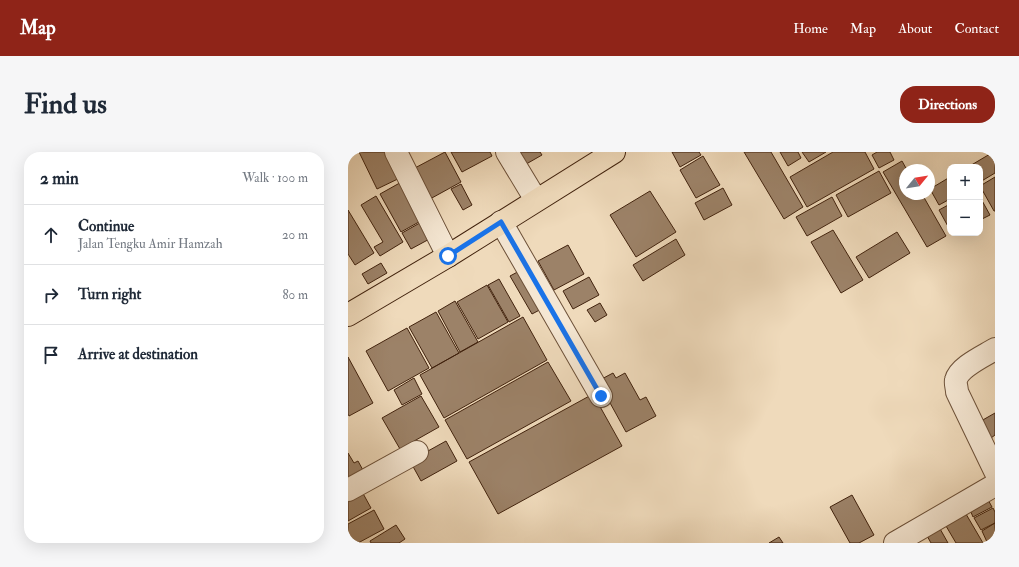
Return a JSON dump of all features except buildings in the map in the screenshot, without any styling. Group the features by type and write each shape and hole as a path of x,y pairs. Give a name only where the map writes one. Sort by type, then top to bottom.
{"main road":[{"path":"348,315 448,256 614,152"}],"street":[{"path":"396,152 448,256"},
{"path":"507,152 536,200"},
{"path":"501,222 601,396"},
{"path":"995,349 959,373 956,381 958,392 995,472"},
{"path":"348,490 417,452"},
{"path":"895,543 995,484"}],"route":[{"path":"448,256 501,222 601,396"}]}
